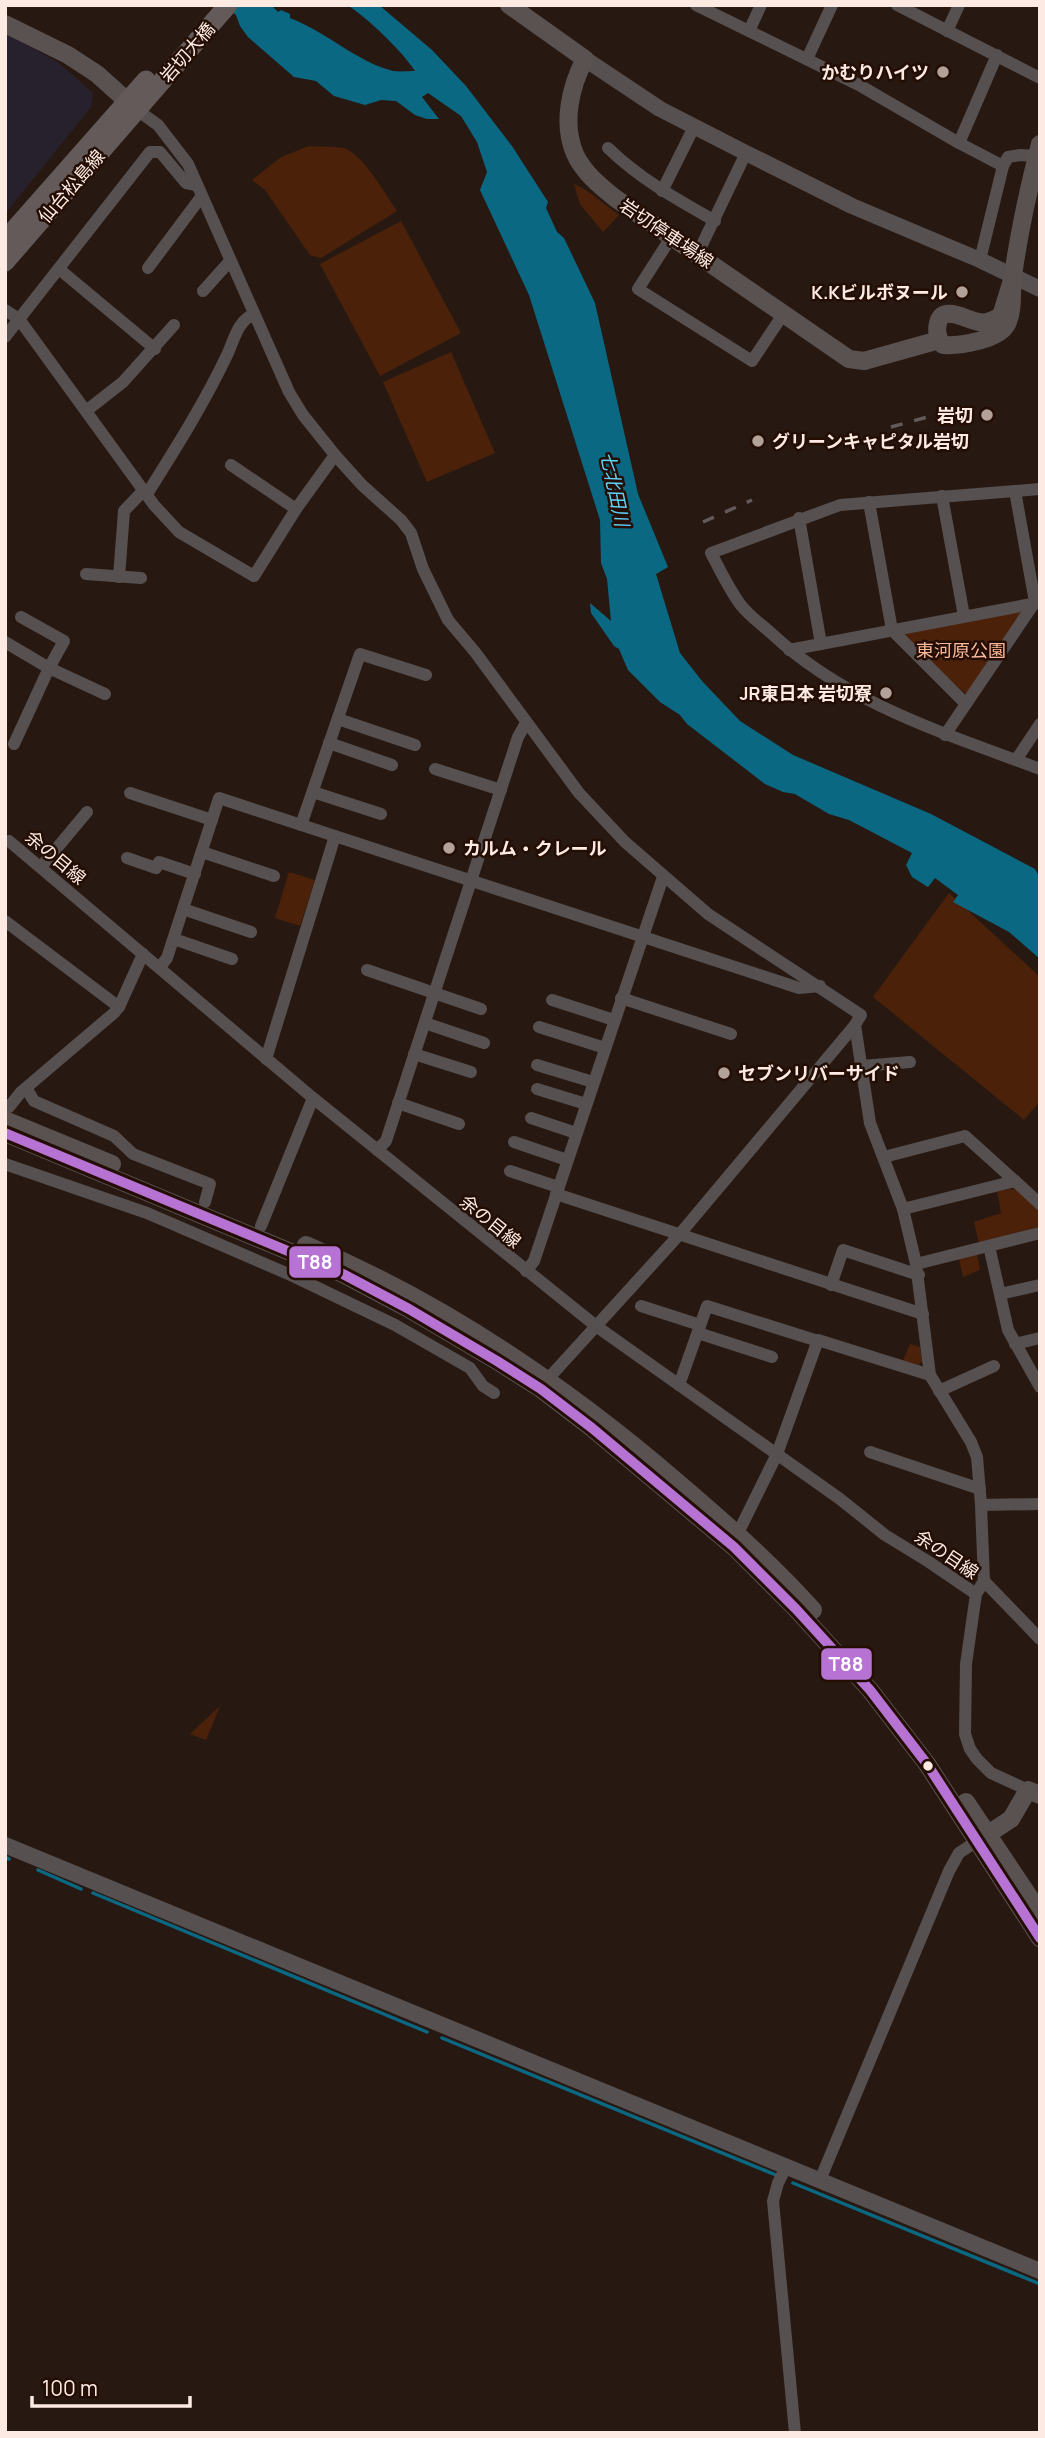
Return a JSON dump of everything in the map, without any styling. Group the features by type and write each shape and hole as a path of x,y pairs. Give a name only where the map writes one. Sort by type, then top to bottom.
{"main road":[{"name":"岩切大橋","path":"137,100 211,5"},
{"name":"岩切大橋","path":"137,100 228,5"},
{"path":"519,8 585,60"},
{"path":"5,24 68,55 137,100"},
{"name":"岩切停車場線","path":"585,60 570,92 569,123 575,153 593,179 615,198 849,359 864,362 939,340"},
{"name":"仙台松島線","path":"5,240 137,100"},
{"name":"仙台松島線","path":"5,262 137,100"},
{"path":"1013,277 1001,317 988,323 979,323 953,314 943,316 939,320 939,340 943,345 959,346 997,335 1007,325 1013,277 1038,150"},
{"path":"8,1106 205,1202 349,1263 416,1297 513,1356 618,1432 738,1533 801,1596 879,1683 936,1757 1040,1938"},
{"path":"5,1133 343,1274 410,1308 541,1389 592,1428 734,1547 796,1609 870,1689 1040,1913"},
{"path":"983,1838 1011,1819 1034,1793"}],"street":[{"path":"696,5 859,85 1003,166"},
{"path":"749,32 761,5"},
{"path":"807,59 832,5"},
{"path":"897,5 1040,78"},
{"path":"947,32 959,5"},
{"path":"959,143 997,55"},
{"path":"585,60 660,109 694,127 852,206 980,260 1040,289"},
{"path":"137,100 188,164 289,392 303,415 362,485 401,520 411,533 423,569 448,620 475,652 579,793 625,842 663,877 738,934 861,1015 679,1235 547,1380"},
{"path":"662,191 694,127"},
{"path":"608,148 631,170 715,221"},
{"path":"980,260 1003,166 1008,157 1038,150"},
{"path":"5,337 150,152 160,152 186,183 199,191"},
{"path":"698,253 746,153"},
{"path":"148,268 199,191"},
{"path":"672,236 638,289 752,361 784,313"},
{"path":"203,291 230,261"},
{"path":"59,269 155,349"},
{"path":"5,310 19,320 171,525 254,576 296,509 335,455"},
{"path":"119,576 124,511 145,492 183,436 217,376 243,319 254,314"},
{"path":"86,411 123,382 174,325"},
{"path":"231,465 296,509"},
{"path":"1040,489 840,505 799,518 711,553 740,605 789,650 833,682 887,711 1040,769"},
{"path":"945,735 1037,604 1015,491"},
{"path":"942,496 964,616"},
{"path":"869,502 892,630 966,704"},
{"path":"799,518 821,644"},
{"path":"86,573 141,578"},
{"path":"789,650 1037,604"},
{"path":"14,744 64,641 21,617"},
{"path":"5,642 49,668 105,694"},
{"path":"301,825 360,654 426,676"},
{"path":"338,719 415,745"},
{"path":"381,1146 425,1023 518,737 527,723"},
{"path":"1016,760 1040,724"},
{"path":"329,743 392,765"},
{"path":"435,769 501,790"},
{"path":"313,792 381,814"},
{"path":"130,793 212,820"},
{"path":"163,963 174,939 219,798 799,988 820,986"},
{"path":"41,867 87,812"},
{"path":"268,1053 335,836"},
{"name":"余の目線","path":"9,841 143,954 163,963 268,1053 313,1098 381,1146 529,1267 596,1326 777,1454 885,1535 929,1562 980,1588 1040,1639"},
{"path":"202,852 274,876"},
{"path":"127,858 156,868 159,862 195,874"},
{"path":"529,1267 663,877"},
{"path":"183,909 251,932"},
{"path":"5,921 119,1007"},
{"path":"174,939 232,959"},
{"path":"8,1106 119,1007 143,954"},
{"path":"367,970 481,1009"},
{"path":"621,998 731,1034"},
{"path":"552,1000 614,1020"},
{"path":"425,1023 484,1043"},
{"path":"855,1025 870,1123 903,1209 917,1269 930,1375 971,1442 977,1457 981,1505 980,1588 966,1664 965,1734 970,1749 992,1773 1034,1793"},
{"path":"539,1027 605,1048"},
{"path":"414,1054 471,1072"},
{"path":"862,1066 910,1062"},
{"path":"537,1065 593,1082"},
{"path":"26,1088 34,1101 114,1136 133,1154 209,1184 205,1202"},
{"path":"537,1089 586,1104"},
{"path":"261,1226 313,1098"},
{"path":"398,1103 459,1124"},
{"path":"531,1118 576,1133"},
{"path":"884,1157 965,1136 1040,1204"},
{"path":"514,1142 567,1160"},
{"path":"5,1164 147,1213 293,1276 395,1325 470,1368 484,1386 495,1393"},
{"path":"510,1171 679,1235 923,1314"},
{"path":"903,1209 1015,1181"},
{"path":"831,1284 843,1250 917,1269 1040,1233"},
{"path":"989,1246 1008,1330 1040,1387"},
{"path":"1000,1294 1040,1285"},
{"path":"641,1306 772,1356"},
{"path":"679,1385 707,1306 930,1375"},
{"path":"1015,1344 1040,1338"},
{"path":"738,1533 777,1454 818,1341"},
{"path":"939,1391 994,1367"},
{"path":"870,1452 980,1489"},
{"path":"981,1505 1040,1504"},
{"path":"820,2180 949,1871 959,1853 983,1838"},
{"path":"5,1845 1040,2271"},
{"path":"786,2167 778,2183 774,2201 795,2433"}],"shaded area":[{"path":"5,33 59,63 93,93 91,107 5,214"}],"green space":[{"path":"309,146 339,147 351,151 366,166 397,211 321,258 310,255 265,190 252,180 281,157"},
{"path":"574,184 619,215 603,232 580,204"},
{"path":"401,221 461,333 380,376 320,264"},
{"path":"451,352 495,453 427,482 383,382"},
{"name":"東河原公園","path":"1019,610 1021,615 966,694 904,639 906,632"},
{"path":"289,872 315,880 300,926 275,918"},
{"path":"949,893 1040,977 1040,1101 1024,1120 873,997"},
{"path":"1018,1190 1040,1211 1040,1227 979,1243 974,1222 1001,1213 997,1191"},
{"path":"977,1254 980,1270 963,1277 959,1259"},
{"path":"910,1344 920,1347 922,1361 919,1365 903,1361"},
{"path":"220,1706 206,1740 190,1734"}],"water":[{"name":"七北田川","path":"223,5 271,5 278,12 281,10 290,14 290,18 380,67 393,71 415,71 384,35 347,5 379,5 432,50 466,86 512,146 548,202 546,208 557,232 564,238 595,303 638,494 668,567 656,574 680,653 740,721 793,755 931,814 1035,869 1040,878 1040,959 1009,932 953,902 958,895 935,878 928,887 912,877 906,865 912,853 849,820 829,814 795,794 765,784 660,702 628,670 619,649 614,646 591,613 590,603 611,621 607,579 601,563 600,520 529,295 480,190 487,172 477,142 461,116 428,93 422,97 439,119 415,115 396,101 381,100 365,105 334,96 316,81 294,77 248,37 236,15"}],"waterway":[{"path":"5,1857 9,1859"},
{"path":"38,1870 81,1889"},
{"path":"93,1893 427,2032"},
{"path":"442,2038 776,2175"},
{"path":"793,2183 1040,2284"}],"railway":[{"path":"891,427 964,407"},
{"path":"703,522 752,500"}],"transit line":[{"name":"T88","path":"5,1133 343,1274 497,1361 541,1389 592,1428 734,1547 796,1609 870,1690 927,1764 1040,1938"}],"place":[{"name":"かむりハイツ","path":"943,72"},
{"name":"K.Kビルボヌール","path":"962,292"},
{"name":"岩切","path":"987,415"},
{"name":"グリーンキャピタル岩切","path":"758,441"},
{"name":"JR東日本 岩切寮","path":"886,693"},
{"name":"カルム・クレール","path":"449,848"},
{"name":"セブンリバーサイド","path":"724,1073"}]}
